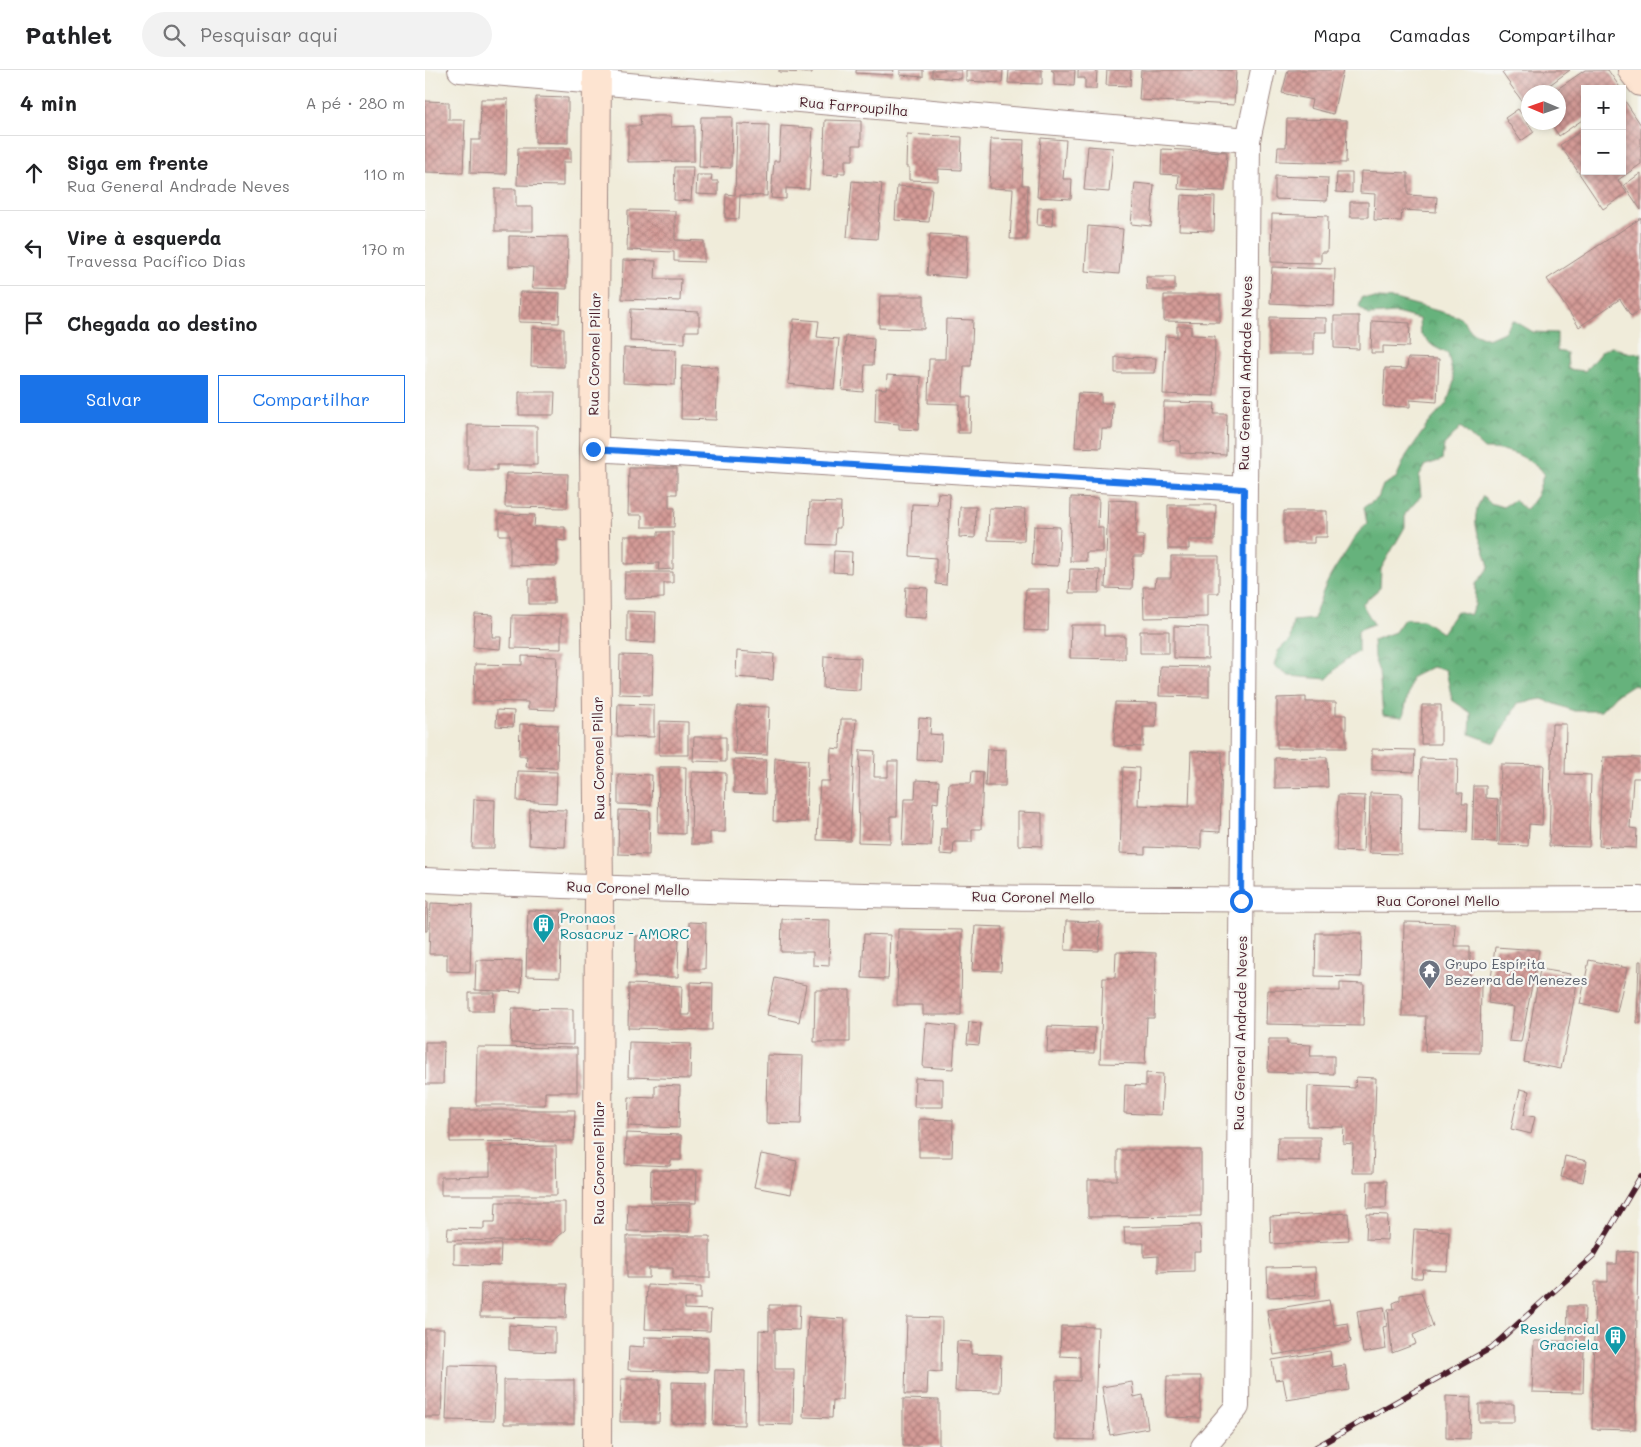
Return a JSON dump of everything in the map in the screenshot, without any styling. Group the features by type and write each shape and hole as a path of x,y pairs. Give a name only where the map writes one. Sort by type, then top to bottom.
{"street":[{"name":"Rua Farroupilha","path":"460,70 597,77 1247,140"},
{"name":"Rua General Andrade Neves","path":"1204,1447 1237,1407 1247,140 1263,70"},
{"path":"1632,70 1641,82"},
{"name":"Rua Coronel Pillar","path":"597,77 593,449 599,888 597,1447"},
{"path":"593,449 1244,489"},
{"name":"Rua Coronel Mello","path":"425,880 599,888 1241,901 1641,899"}],"green space":[{"path":"1362,297 1395,299 1460,317 1472,332 1488,339 1504,332 1513,320 1533,332 1557,333 1557,351 1567,353 1568,369 1585,371 1602,351 1612,346 1624,352 1641,354 1641,688 1633,684 1616,695 1601,711 1574,711 1542,699 1518,703 1495,743 1470,734 1471,713 1452,700 1446,670 1432,667 1412,677 1403,717 1383,715 1379,672 1374,658 1373,640 1395,632 1404,619 1423,620 1442,633 1457,611 1470,615 1475,605 1476,584 1489,567 1477,532 1476,523 1478,506 1483,496 1490,503 1503,507 1514,500 1526,510 1537,495 1544,473 1517,454 1502,450 1484,449 1461,427 1444,445 1442,460 1426,465 1419,477 1421,496 1405,514 1405,527 1381,569 1380,588 1362,604 1374,624 1358,630 1358,652 1344,661 1327,679 1289,676 1274,666 1278,651 1290,639 1293,621 1314,619 1329,578 1356,535 1367,524 1364,507 1378,498 1383,485 1396,478 1406,456 1428,424 1447,403 1454,381 1448,354 1433,346 1420,334 1419,319 1396,313 1369,315 1359,307"}],"building":[{"path":"779,70 812,70 812,73 779,72"},
{"path":"856,70 894,70 893,75 856,73"},
{"path":"900,70 923,70 923,77 900,75"},
{"path":"932,70 961,70 961,79 932,77"},
{"path":"966,70 1003,70 1002,83 966,81"},
{"path":"1009,70 1042,70 1042,84 1008,83"},
{"path":"1051,70 1075,70 1074,86 1054,85 1054,72"},
{"path":"1078,70 1097,70 1096,89 1085,89 1085,78 1078,78"},
{"path":"1107,70 1131,70 1130,86 1106,85"},
{"path":"1141,70 1236,70 1234,105 1139,100"},
{"path":"1288,70 1343,70 1333,114 1310,108 1312,100 1282,93"},
{"path":"1507,70 1570,70 1550,85 1521,85 1521,100 1502,73"},
{"path":"1585,70 1608,70 1618,85 1581,85 1581,121 1559,136 1555,130 1566,130 1566,85 1563,85"},
{"path":"536,97 568,98 568,143 535,142"},
{"path":"481,99 508,99 506,174 470,173 471,140 480,140"},
{"path":"425,101 449,102 449,120 465,120 463,173 425,172"},
{"path":"1626,102 1641,125 1641,164 1626,174"},
{"path":"1518,109 1521,113 1521,130 1533,130 1534,132 1521,141 1505,118"},
{"path":"640,116 671,116 671,127 694,126 694,161 628,162 628,126 641,126"},
{"path":"701,117 732,117 731,168 699,167"},
{"path":"1287,119 1347,120 1346,163 1277,161 1278,147 1286,147"},
{"path":"825,120 861,121 861,145 853,145 853,160 845,160 845,173 838,173 838,176 823,175"},
{"path":"737,124 769,125 767,196 740,195 739,219 725,218 726,194 735,195"},
{"path":"781,126 813,128 809,189 786,188 786,199 771,198 774,161 779,161"},
{"path":"1581,131 1581,175 1625,175 1618,180 1627,193 1603,209 1560,145"},
{"path":"907,134 962,137 961,170 938,169 938,181 909,180 909,167 906,167"},
{"path":"1041,138 1066,140 1063,179 1072,179 1071,199 1037,197"},
{"path":"991,139 1024,140 1022,185 1028,185 1026,239 1010,239 1013,189 989,188"},
{"path":"1088,146 1113,148 1109,192 1084,190"},
{"path":"518,148 571,148 571,162 563,162 563,186 517,185"},
{"path":"1162,149 1227,152 1225,191 1178,189 1179,175 1161,174"},
{"path":"675,167 693,167 691,201 674,200"},
{"path":"1361,171 1408,173 1408,195 1437,197 1436,212 1402,210 1401,221 1374,220 1375,194 1360,193"},
{"path":"1337,173 1352,173 1352,193 1336,192"},
{"path":"1641,173 1641,210 1624,185"},
{"path":"697,175 712,175 711,181 718,181 718,195 696,194"},
{"path":"1275,176 1328,178 1327,201 1275,199"},
{"path":"852,181 882,184 877,239 847,237"},
{"path":"1135,183 1154,185 1151,226 1131,224"},
{"path":"897,186 932,188 929,222 895,220"},
{"path":"495,189 516,189 516,207 533,207 533,231 495,231"},
{"path":"1181,195 1215,197 1214,231 1179,230"},
{"path":"1350,202 1368,202 1368,217 1350,217"},
{"path":"1038,208 1053,208 1052,226 1037,225"},
{"path":"628,210 675,211 675,240 704,241 704,262 674,261 674,252 627,250"},
{"path":"1272,214 1328,216 1327,252 1321,252 1321,263 1271,262"},
{"path":"1641,218 1641,310 1631,316 1620,299 1579,327 1547,279"},
{"path":"1088,226 1123,229 1119,274 1085,271"},
{"path":"930,234 968,236 966,278 927,275"},
{"path":"509,236 568,237 567,289 532,288 533,267 509,266"},
{"path":"623,260 656,261 655,279 681,279 680,301 622,299"},
{"path":"1272,267 1335,269 1334,306 1270,303"},
{"path":"1146,277 1175,277 1175,290 1147,290"},
{"path":"520,292 560,293 559,323 519,322"},
{"path":"1164,295 1220,295 1220,322 1164,321"},
{"path":"880,296 924,296 924,329 879,328"},
{"path":"631,309 699,312 699,331 685,331 685,343 630,341"},
{"path":"1334,316 1359,316 1359,349 1334,348"},
{"path":"1270,317 1326,318 1326,332 1314,332 1314,354 1270,354"},
{"path":"794,319 819,321 817,337 839,339 834,389 788,384"},
{"path":"946,319 973,320 971,366 964,366 963,397 971,397 970,433 958,433 959,404 928,403 929,359 945,359"},
{"path":"1372,321 1410,323 1409,347 1383,346 1383,353 1371,353"},
{"path":"1177,326 1191,326 1191,335 1215,336 1214,396 1163,394 1165,336 1177,337"},
{"path":"532,328 564,329 564,367 531,366"},
{"path":"846,336 874,338 873,365 865,365 863,392 842,390"},
{"path":"624,348 676,350 675,385 623,383"},
{"path":"1115,357 1156,358 1155,373 1115,373"},
{"path":"1408,358 1439,359 1437,402 1410,400 1410,407 1383,406 1385,368 1407,369"},
{"path":"682,366 718,367 716,420 681,419"},
{"path":"887,375 921,377 918,430 899,429 899,424 875,422 876,388 886,389"},
{"path":"519,392 555,392 554,415 519,415"},
{"path":"1078,393 1101,394 1101,403 1113,403 1112,429 1102,429 1101,448 1075,447"},
{"path":"1164,402 1215,403 1214,414 1227,414 1226,455 1180,453 1180,441 1163,440"},
{"path":"468,425 537,426 537,465 497,465 497,470 468,470"},
{"path":"629,468 677,468 677,494 669,494 669,508 675,508 674,527 642,527 642,515 628,515"},
{"path":"506,473 568,474 567,508 505,507"},
{"path":"938,493 950,494 946,585 936,584 936,558 910,556 912,504 937,505"},
{"path":"1071,497 1099,498 1098,528 1103,528 1103,552 1086,552 1086,561 1070,561"},
{"path":"1108,500 1137,501 1136,535 1144,535 1143,556 1133,556 1132,589 1105,588"},
{"path":"810,502 841,503 840,528 836,528 835,545 808,544"},
{"path":"1168,505 1216,505 1215,540 1189,540 1189,549 1168,549"},
{"path":"960,507 976,507 975,538 959,537"},
{"path":"989,508 1025,509 1024,541 988,540"},
{"path":"1284,511 1327,511 1327,537 1314,537 1314,543 1284,543"},
{"path":"499,514 535,515 534,527 565,527 565,541 557,540 557,566 510,565 510,535 499,535"},
{"path":"1034,526 1060,527 1058,566 1032,565"},
{"path":"658,532 673,532 673,569 658,570 659,563 624,564 624,536 658,536"},
{"path":"834,551 852,552 851,573 833,572"},
{"path":"1171,556 1219,556 1219,593 1208,593 1208,617 1144,618 1143,587 1155,587 1156,578 1171,578"},
{"path":"1070,569 1100,570 1099,593 1069,593"},
{"path":"625,572 673,572 673,583 664,583 664,598 624,599"},
{"path":"529,579 554,579 554,604 529,604"},
{"path":"906,587 928,588 926,618 904,617"},
{"path":"1026,589 1049,589 1048,631 1024,630"},
{"path":"627,611 656,612 655,643 627,642"},
{"path":"475,614 493,615 492,637 501,637 500,649 473,647"},
{"path":"512,615 561,616 561,649 511,648"},
{"path":"1071,625 1104,625 1104,636 1125,636 1125,659 1070,658"},
{"path":"1174,626 1208,627 1208,659 1174,658"},
{"path":"1140,631 1169,631 1169,653 1140,653"},
{"path":"737,651 774,654 773,680 736,677"},
{"path":"620,655 653,656 652,695 619,694"},
{"path":"522,656 557,657 555,710 528,709 528,702 474,701 475,664 522,665"},
{"path":"824,656 861,658 860,690 823,688"},
{"path":"1160,666 1209,667 1209,697 1159,696"},
{"path":"1306,697 1306,702 1336,702 1336,715 1346,715 1346,748 1277,748 1277,698"},
{"path":"1115,702 1157,703 1156,727 1143,727 1143,747 1114,746"},
{"path":"618,704 654,705 654,737 617,736"},
{"path":"1422,705 1441,705 1441,744 1421,744"},
{"path":"737,706 769,707 767,755 735,754"},
{"path":"497,710 514,711 513,727 496,726"},
{"path":"919,718 931,719 930,734 942,735 941,761 917,760"},
{"path":"841,719 856,719 850,841 817,840 820,781 830,781 831,748 840,749"},
{"path":"660,721 688,722 688,755 659,755"},
{"path":"520,724 558,725 557,768 526,767 527,756 519,756"},
{"path":"1552,724 1566,724 1565,774 1591,775 1589,847 1549,846"},
{"path":"694,737 726,737 726,762 693,761"},
{"path":"987,749 1006,750 1005,786 985,786"},
{"path":"1372,749 1415,750 1414,772 1372,770"},
{"path":"860,750 875,751 874,777 888,777 888,761 898,761 897,816 890,816 890,843 858,842"},
{"path":"1191,751 1222,752 1220,832 1201,831 1201,849 1145,847 1145,854 1120,853 1123,767 1139,768 1138,805 1189,807"},
{"path":"1327,757 1328,787 1275,788 1275,758"},
{"path":"1603,757 1641,758 1641,778 1633,778 1630,828 1637,829 1636,848 1599,846"},
{"path":"775,758 808,760 806,822 773,821"},
{"path":"1421,758 1458,759 1457,793 1463,793 1462,804 1468,804 1467,832 1419,831"},
{"path":"734,759 766,760 765,794 734,793"},
{"path":"1501,764 1544,765 1542,825 1529,824 1528,846 1499,845"},
{"path":"659,767 686,767 685,834 658,833"},
{"path":"518,771 557,772 556,803 517,801"},
{"path":"972,771 983,772 981,829 972,829 972,842 954,842 953,855 940,854 941,828 947,828 949,783 971,783"},
{"path":"692,772 726,773 725,832 710,832 710,844 691,844"},
{"path":"618,774 652,775 651,805 618,804"},
{"path":"916,780 939,781 938,803 933,802 931,846 902,845 904,799 915,799"},
{"path":"1474,786 1486,786 1486,798 1498,799 1497,842 1472,841"},
{"path":"1370,793 1402,794 1401,854 1369,853"},
{"path":"1338,795 1365,796 1363,852 1336,851"},
{"path":"474,799 495,800 494,848 472,848"},
{"path":"530,809 566,810 565,847 529,845"},
{"path":"619,810 650,811 649,855 618,854"},
{"path":"1018,812 1042,813 1042,846 1018,845"},
{"path":"425,902 428,902 427,931 425,931"},
{"path":"431,903 472,905 470,972 447,971 447,954 429,954"},
{"name":"Pronaos Rosacruz - AMORC","path":"528,910 562,911 560,977 526,976"},
{"path":"782,919 830,920 829,966 813,965 813,952 781,952"},
{"path":"1066,921 1100,922 1099,951 1065,950"},
{"path":"689,922 706,923 705,969 688,969"},
{"path":"1404,922 1455,923 1454,946 1470,946 1470,984 1481,984 1480,1053 1425,1052 1426,1016 1402,1016"},
{"path":"975,926 1003,927 1001,971 972,970"},
{"path":"898,929 962,930 961,1015 923,1015 923,1005 897,1005"},
{"path":"1316,933 1362,933 1361,977 1315,976"},
{"path":"864,934 890,935 888,979 862,978"},
{"path":"636,936 679,936 678,977 635,977"},
{"path":"1495,947 1539,950 1521,1042 1509,1041 1514,1007 1488,1003"},
{"path":"1116,952 1156,953 1154,1018 1147,1018 1145,1064 1100,1063 1103,978 1115,978"},
{"path":"476,960 522,961 521,992 475,990"},
{"path":"1589,960 1627,968 1617,1012 1580,1004"},
{"path":"1639,961 1641,961 1641,1023 1637,1023"},
{"path":"1540,969 1570,974 1568,982 1577,983 1561,1069 1524,1062"},
{"path":"775,978 806,985 799,1022 767,1015"},
{"path":"690,982 713,983 712,1030 628,1028 629,984 682,986 681,1015 690,1015"},
{"path":"1340,983 1364,984 1363,1026 1266,1024 1267,990 1340,991"},
{"path":"815,990 850,990 850,1042 814,1042"},
{"path":"469,993 495,993 494,1011 469,1011"},
{"path":"512,1008 573,1009 573,1045 511,1043"},
{"path":"969,1022 981,1023 979,1045 967,1044"},
{"path":"926,1023 956,1026 953,1069 923,1067"},
{"path":"1048,1026 1095,1028 1094,1053 1047,1052"},
{"path":"1269,1039 1287,1039 1287,1044 1311,1045 1310,1056 1334,1056 1334,1074 1268,1072"},
{"path":"425,1042 444,1042 443,1084 425,1084"},
{"path":"629,1042 691,1044 690,1079 628,1077"},
{"path":"477,1047 577,1048 577,1092 545,1092 545,1105 476,1105"},
{"path":"767,1055 803,1056 801,1124 766,1123"},
{"path":"1146,1073 1163,1074 1161,1115 1124,1113 1125,1085 1146,1086"},
{"path":"1356,1077 1376,1078 1373,1173 1352,1173 1353,1144 1343,1143 1344,1127 1307,1126 1308,1086 1355,1088"},
{"path":"915,1078 943,1079 943,1107 914,1107"},
{"path":"655,1085 680,1086 679,1128 628,1126 629,1097 655,1098"},
{"path":"1520,1089 1529,1091 1524,1115 1535,1117 1531,1134 1511,1129"},
{"path":"450,1110 575,1110 574,1141 450,1142"},
{"path":"919,1119 953,1120 952,1157 919,1157"},
{"path":"626,1133 681,1135 681,1160 671,1160 670,1166 625,1164"},
{"path":"1278,1137 1320,1137 1320,1161 1277,1160"},
{"path":"556,1146 557,1195 441,1195 441,1177 490,1176 490,1147"},
{"path":"1117,1150 1201,1150 1201,1216 1088,1217 1088,1180 1117,1180"},
{"path":"761,1154 797,1161 791,1194 754,1187"},
{"path":"1565,1156 1587,1161 1583,1182 1561,1177"},
{"path":"651,1170 697,1171 696,1203 650,1202"},
{"path":"1368,1181 1387,1181 1386,1208 1367,1208"},
{"path":"496,1202 565,1202 565,1230 551,1242 447,1240 448,1228 484,1229 484,1222 495,1222"},
{"path":"628,1204 690,1205 689,1232 627,1231"},
{"path":"1348,1213 1349,1240 1271,1244 1270,1217"},
{"path":"1367,1214 1388,1215 1387,1240 1366,1239"},
{"path":"1200,1225 1201,1252 1194,1252 1194,1271 1158,1272 1158,1256 1144,1257 1144,1243 1125,1243 1124,1227"},
{"path":"1414,1229 1449,1231 1447,1271 1423,1270 1422,1278 1411,1278"},
{"path":"627,1236 710,1236 710,1278 673,1278 673,1268 649,1268 649,1278 627,1278"},
{"path":"454,1244 501,1244 500,1266 454,1264"},
{"name":"Residencial Graciela","path":"1638,1251 1635,1430 1592,1429 1595,1282 1608,1282 1608,1264 1617,1264 1618,1252"},
{"path":"1315,1267 1316,1295 1268,1297 1267,1268"},
{"path":"481,1284 567,1284 566,1318 480,1317"},
{"path":"647,1285 701,1287 701,1299 685,1299 685,1309 711,1310 710,1331 645,1329"},
{"path":"1421,1292 1433,1326 1413,1335 1416,1344 1392,1353 1388,1309 1394,1309 1393,1303 1400,1300 1400,1295"},
{"path":"1329,1300 1334,1325 1348,1323 1351,1342 1274,1355 1267,1310"},
{"path":"769,1305 800,1305 799,1330 775,1329 775,1369 794,1369 793,1425 758,1424 759,1330 769,1331"},
{"path":"1568,1306 1585,1306 1583,1393 1532,1392 1534,1341 1567,1341"},
{"path":"1384,1307 1387,1326 1383,1327 1386,1349 1363,1353 1357,1311"},
{"path":"808,1317 845,1319 842,1400 833,1400 832,1418 803,1417"},
{"path":"907,1317 942,1318 941,1372 928,1371 927,1394 905,1394"},
{"path":"509,1325 555,1327 555,1352 509,1350"},
{"path":"1061,1326 1098,1327 1094,1440 1055,1439 1056,1380 1080,1381 1080,1357 1060,1356"},
{"path":"425,1329 444,1329 441,1417 425,1417"},
{"path":"644,1337 708,1338 708,1372 628,1370 629,1346 644,1347"},
{"path":"957,1341 971,1342 971,1354 1001,1355 1000,1392 955,1391"},
{"path":"1330,1351 1332,1367 1345,1365 1349,1390 1287,1400 1283,1379 1275,1380 1272,1360"},
{"path":"448,1365 496,1366 494,1421 446,1420"},
{"path":"715,1370 745,1371 744,1425 713,1424"},
{"path":"1167,1376 1201,1376 1200,1418 1166,1417"},
{"path":"621,1379 660,1379 659,1422 620,1422"},
{"path":"504,1380 574,1380 574,1424 504,1424"},
{"path":"672,1382 706,1383 706,1424 672,1423"},
{"path":"1132,1382 1134,1397 1143,1395 1148,1428 1110,1435 1102,1387"},
{"path":"1446,1396 1471,1397 1470,1439 1446,1438"},
{"path":"903,1399 939,1400 939,1446 903,1446"},
{"path":"1479,1404 1514,1404 1514,1422 1479,1422"}],"railway":[{"path":"1316,1447 1491,1348 1594,1255 1641,1176"}],"place":[{"name":"Pronaos Rosacruz - AMORC","path":"544,944"},
{"name":"Grupo Espírita Bezerra de Menezes","path":"1429,990"},
{"name":"Residencial Graciela","path":"1615,1355"}],"route":[{"path":"593,449 1244,489 1241,901"}]}
